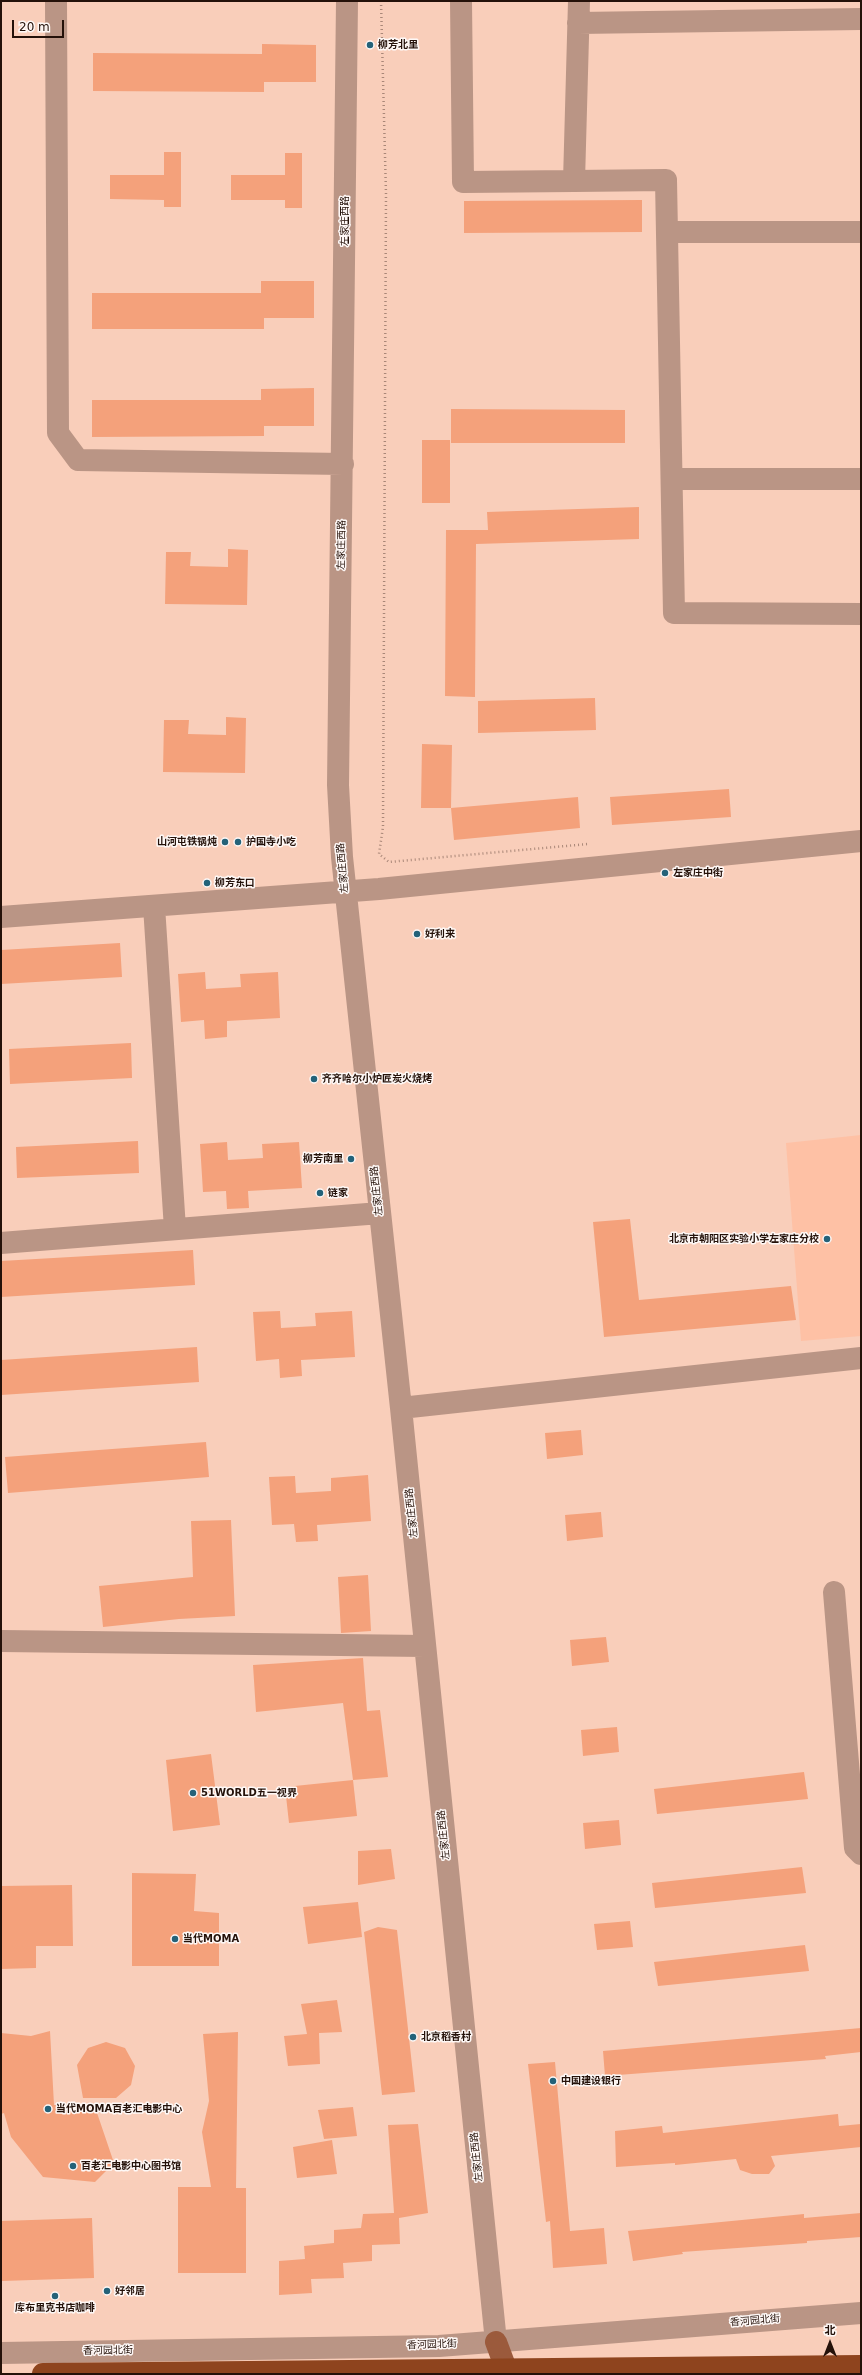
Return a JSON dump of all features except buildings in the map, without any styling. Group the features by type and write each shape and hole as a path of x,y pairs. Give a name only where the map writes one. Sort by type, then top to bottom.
{"highway":[{"path":"43,2374 861,2366"}],"main road":[{"path":"495,2374 496,2342"},
{"name":"左家庄西路","path":"496,2342 508,2374"}],"street":[{"path":"56,1 58,433 78,460 343,464"},
{"name":"左家庄西路","path":"347,1 343,464 338,785 345,892 401,1408 496,2342"},
{"path":"461,1 462,182 666,180 674,613 861,614"},
{"path":"574,181 579,1"},
{"path":"578,23 861,19"},
{"path":"667,232 861,232"},
{"path":"672,479 861,479"},
{"path":"1,917 345,892 861,842"},
{"path":"154,906 175,1229"},
{"path":"1,1243 380,1213"},
{"path":"401,1408 861,1358"},
{"path":"834,1592 855,1848 861,1854"},
{"path":"1,1641 425,1646"},
{"name":"香河园北街","path":"1,2353 404,2347 496,2342 861,2312"}],"path":[{"path":"381,1 386,202 383,827 379,854 389,862 588,844"}],"shaded area":[{"name":"北京市朝阳区实验小学左家庄分校","path":"861,1135 861,1336 801,1341 786,1143"}],"place":[{"name":"柳芳北里","path":"370,45"},
{"name":"山河屯铁锅炖","path":"225,842"},
{"name":"护国寺小吃","path":"238,842"},
{"name":"左家庄中街","path":"665,873"},
{"name":"柳芳东口","path":"207,883"},
{"name":"好利来","path":"417,934"},
{"name":"齐齐哈尔小炉匠炭火烧烤","path":"314,1079"},
{"name":"柳芳南里","path":"351,1159"},
{"name":"链家","path":"320,1193"},
{"name":"北京市朝阳区实验小学左家庄分校","path":"827,1239"},
{"name":"51WORLD五一视界","path":"193,1793"},
{"name":"当代MOMA","path":"175,1939"},
{"name":"北京稻香村","path":"413,2037"},
{"name":"中国建设银行","path":"553,2081"},
{"name":"当代MOMA百老汇电影中心","path":"48,2109"},
{"name":"百老汇电影中心图书馆","path":"73,2166"},
{"name":"好邻居","path":"107,2291"},
{"name":"库布里克书店咖啡","path":"55,2296"}]}
